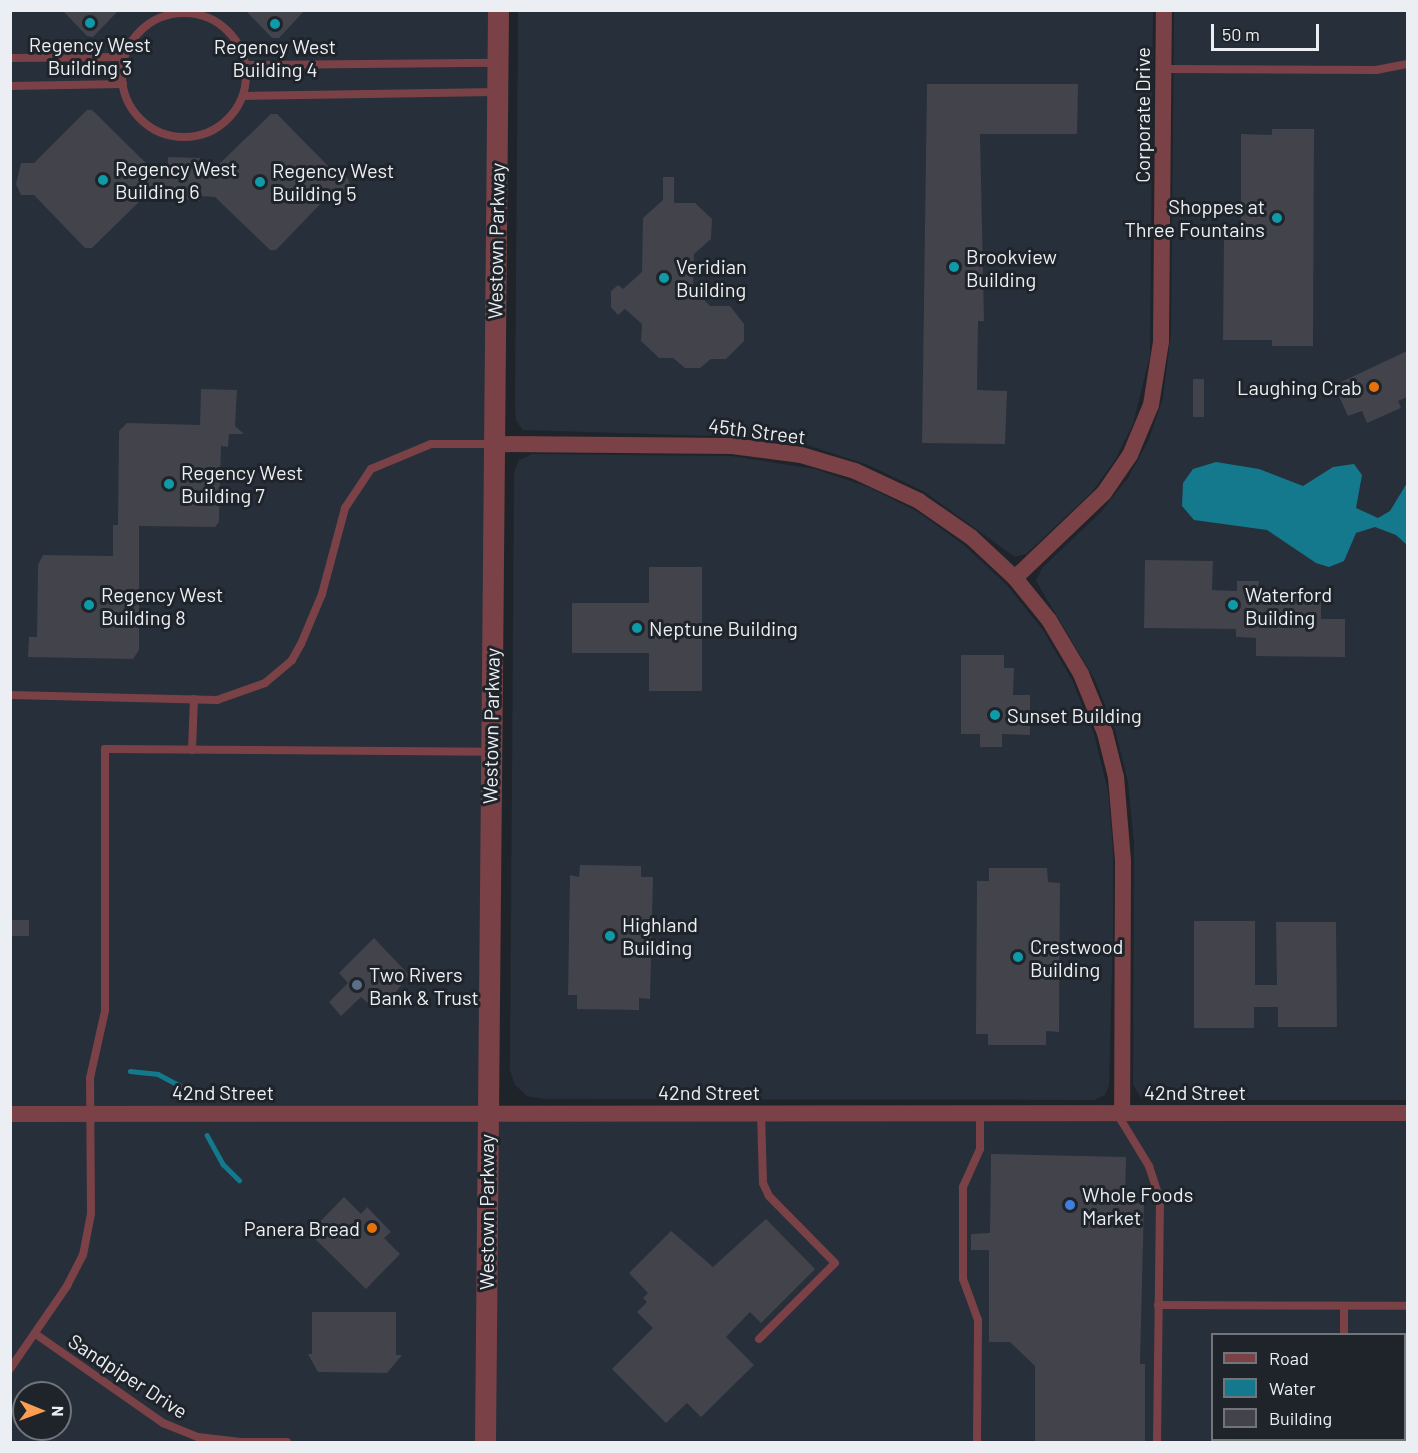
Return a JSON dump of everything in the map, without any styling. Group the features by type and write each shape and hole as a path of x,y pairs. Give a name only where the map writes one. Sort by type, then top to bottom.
{"street":[{"name":"Westown Parkway","path":"485,1443 498,10"},
{"name":"Corporate Drive","path":"1015,578 1104,493 1130,455 1151,405 1161,342 1164,10"},
{"name":"45th Street","path":"494,444 732,446 810,458 873,478 919,501 971,537 1015,578"},
{"path":"1015,578 1049,621 1077,667 1105,733 1116,777 1123,861 1122,1113"},
{"name":"42nd Street","path":"10,1114 1407,1113"}],"lane":[{"path":"177,13 192,13 220,24 231,34 245,65 243,96 235,111 218,127 190,137 171,136 143,121 133,110 123,84 124,57 132,41 153,21 177,13"},
{"path":"10,58 124,57"},
{"path":"245,65 498,63"},
{"path":"1163,69 1376,70 1407,64"},
{"path":"10,86 123,84"},
{"path":"243,96 498,92"},
{"path":"10,695 217,700 248,691 265,683 292,660 322,594 345,508 371,469 431,444 494,444"},
{"path":"192,750 194,699"},
{"path":"10,1369 37,1335 83,1255 91,1214 90,1078 105,1011 105,749 491,752"},
{"path":"759,1339 835,1263 769,1196 763,1183 761,1113"},
{"path":"977,1443 978,1320 963,1278 963,1187 980,1149 980,1113"},
{"path":"1122,1113 1121,1120 1149,1166 1160,1199 1157,1443"},
{"path":"1158,1305 1407,1306"},
{"path":"1344,1307 1344,1333"},
{"name":"Sandpiper Drive","path":"37,1335 163,1423 198,1437 242,1443 287,1443"}],"shaded area":[{"path":"10,11 497,11 487,1113 1407,1113 1407,1442 11,1442"},
{"path":"518,11 1153,11 1150,356 1133,424 1115,460 1092,492 1026,554 1015,557 923,491 868,465 810,446 749,437 523,430 516,421 515,407"},
{"path":"1174,11 1407,11 1407,1100 1150,1100 1141,1098 1133,1085 1134,843 1128,782 1115,730 1095,680 1036,581 1042,568 1100,513 1128,478 1149,439 1163,398 1171,333"},
{"path":"532,454 732,456 815,469 868,487 918,512 964,545 1006,584 1043,630 1072,680 1094,734 1108,791 1113,849 1113,933 1109,1085 1105,1095 1094,1100 543,1099 527,1096 515,1085 510,1070 514,472 519,460"}],"water":[{"path":"1216,462 1259,469 1303,486 1333,467 1354,464 1362,475 1356,508 1378,518 1390,511 1407,483 1407,545 1396,535 1375,527 1356,533 1344,561 1329,567 1316,563 1267,530 1194,520 1182,506 1183,483 1193,469"}],"building":[{"name":"Regency West Building 3","path":"62,10 119,10 93,37 87,36"},
{"name":"Regency West Building 4","path":"245,10 305,10 279,38 272,38"},
{"name":"Brookview Building","path":"927,84 1078,84 1077,134 980,134 984,321 978,321 977,390 1007,391 1005,444 922,443"},
{"path":"87,110 92,110 147,164 168,165 168,157 200,158 200,166 216,167 271,114 277,114 330,168 342,168 350,183 341,197 328,196 276,250 270,250 215,197 200,196 200,201 147,194 92,248 85,248 34,195 21,195 16,184 21,163 34,163"},
{"name":"Shoppes at Three Fountains","path":"1272,129 1314,129 1313,346 1272,346 1272,340 1223,340 1224,240 1241,240 1241,134 1272,135"},
{"name":"Veridian Building","path":"663,177 674,177 674,203 695,203 712,219 711,239 694,254 693,288 710,306 730,306 744,324 744,341 726,359 711,359 700,368 685,368 673,358 659,358 641,341 642,324 625,309 618,315 611,307 611,291 618,285 623,289 642,272 643,218 663,200"},
{"name":"Laughing Crab","path":"1407,351 1407,397 1398,401 1401,408 1367,423 1362,411 1348,416 1338,394 1343,392 1339,383"},
{"path":"1193,379 1204,379 1204,417 1193,417"},
{"path":"201,389 237,390 235,426 244,434 229,434 228,447 221,446 219,522 215,527 139,526 139,650 133,659 28,657 29,637 37,637 38,565 43,555 113,556 113,525 118,525 119,431 127,423 200,425"},
{"name":"Waterford Building","path":"1145,560 1213,561 1212,590 1237,591 1237,581 1259,581 1258,590 1321,591 1321,619 1345,619 1345,657 1256,656 1256,638 1236,637 1236,629 1144,628"},
{"name":"Neptune Building","path":"649,567 702,567 702,691 649,691 649,653 572,653 572,603 649,603"},
{"name":"Sunset Building","path":"961,655 1004,655 1004,668 1014,668 1013,695 1030,695 1030,735 1002,734 1002,747 980,747 980,734 961,734"},
{"name":"Highland Building","path":"580,865 641,866 641,877 653,877 650,999 639,998 639,1010 577,1009 577,995 568,995 570,875 579,877"},
{"name":"Crestwood Building","path":"989,868 1047,868 1048,882 1060,883 1059,1032 1046,1031 1046,1045 988,1045 988,1034 976,1034 977,881 989,881"},
{"path":"10,920 29,920 29,936 10,936"},
{"path":"1194,921 1255,921 1255,985 1277,985 1276,922 1336,922 1337,1027 1278,1027 1278,1007 1254,1007 1254,1028 1194,1028"},
{"path":"374,938 409,975 389,1001 379,999 371,1006 361,997 341,1016 329,1002 348,983 339,973"},
{"path":"991,1154 1126,1157 1125,1204 1144,1203 1140,1364 1145,1364 1145,1443 1035,1443 1035,1366 1010,1342 989,1342 989,1250 971,1250 971,1234 990,1233"},
{"path":"344,1197 361,1214 367,1207 391,1232 384,1238 400,1254 366,1289 309,1233"},
{"path":"766,1219 815,1269 761,1323 750,1312 726,1337 754,1365 701,1417 687,1403 666,1423 612,1369 653,1328 637,1312 647,1302 643,1298 648,1293 629,1273 671,1231 713,1267"},
{"path":"312,1312 396,1312 396,1355 402,1355 387,1373 318,1372 308,1354 312,1354"}],"waterway":[{"path":"130,1071 158,1074 179,1085 185,1096"},
{"path":"207,1135 223,1164 239,1180"}],"place":[{"name":"Regency West Building 3","path":"90,23"},
{"name":"Regency West Building 4","path":"275,24"},
{"name":"Regency West Building 6","path":"103,180"},
{"name":"Regency West Building 5","path":"260,182"},
{"name":"Shoppes at Three Fountains","path":"1277,218"},
{"name":"Brookview Building","path":"954,267"},
{"name":"Veridian Building","path":"664,278"},
{"name":"Laughing Crab","path":"1374,387"},
{"name":"Regency West Building 7","path":"169,484"},
{"name":"Regency West Building 8","path":"89,605"},
{"name":"Waterford Building","path":"1233,605"},
{"name":"Neptune Building","path":"637,628"},
{"name":"Sunset Building","path":"995,715"},
{"name":"Highland Building","path":"610,936"},
{"name":"Crestwood Building","path":"1018,957"},
{"name":"Two Rivers Bank & Trust","path":"357,985"},
{"name":"Whole Foods Market","path":"1070,1205"},
{"name":"Panera Bread","path":"372,1228"}]}
